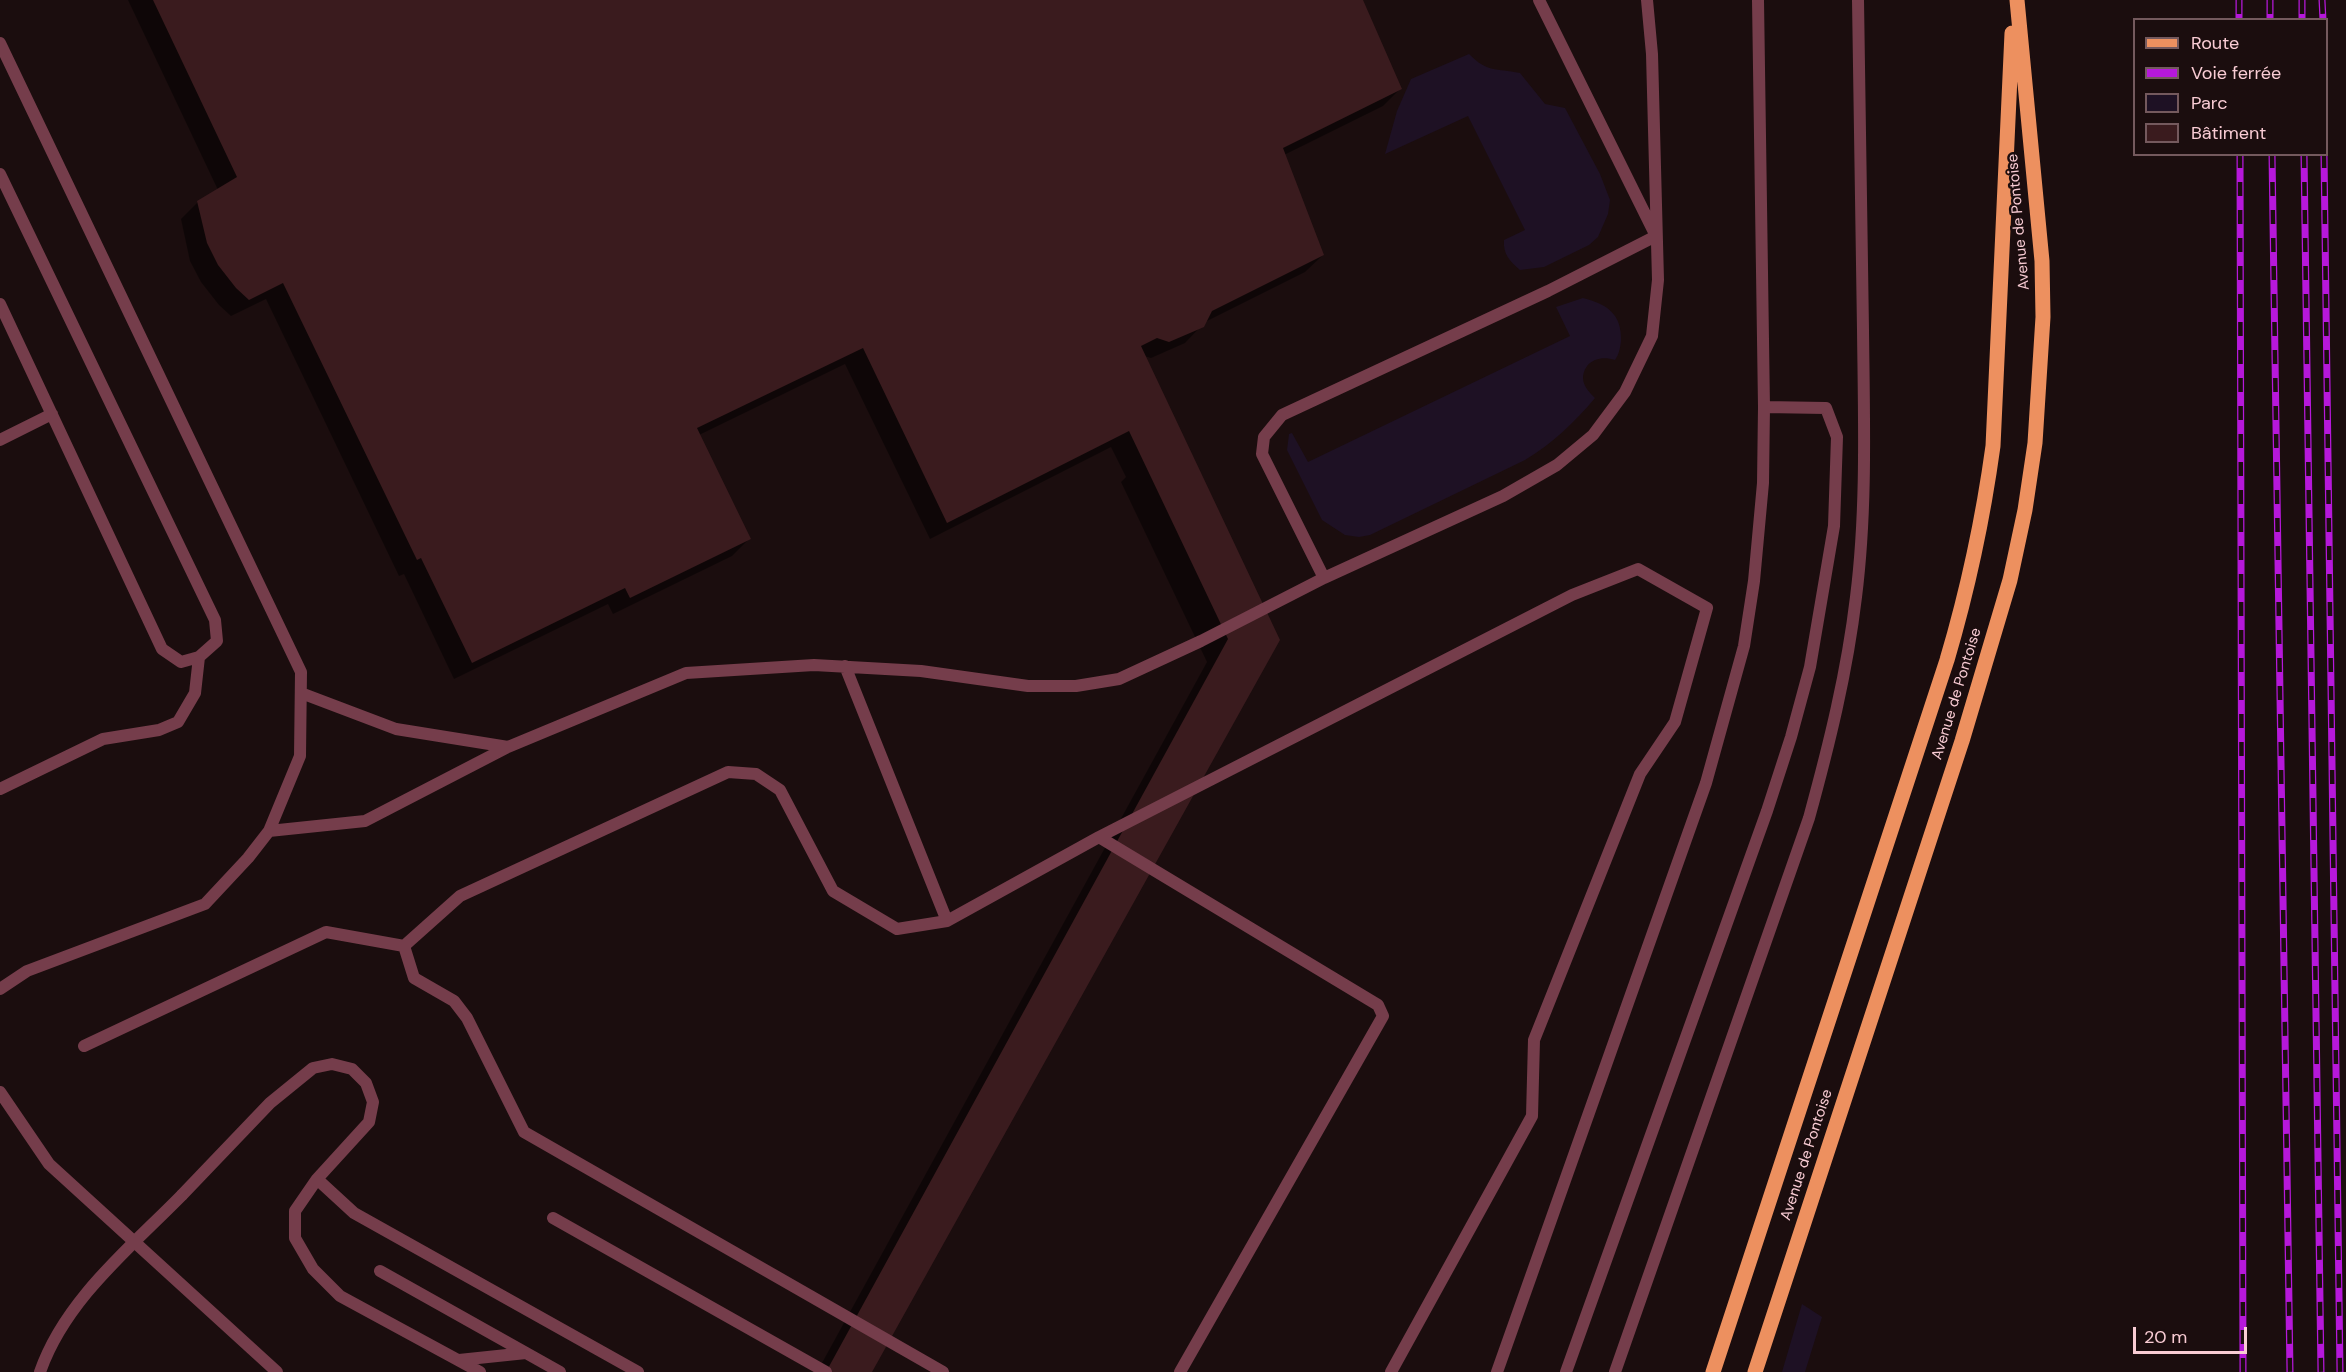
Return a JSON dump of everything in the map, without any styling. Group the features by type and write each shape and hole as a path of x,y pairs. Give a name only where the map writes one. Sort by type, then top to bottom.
{"main road":[{"name":"Avenue de Pontoise","path":"1713,1372 1947,660 1974,561 1994,436 2015,0"},
{"name":"Avenue de Pontoise","path":"1755,1372 1962,741 2010,580 2025,510 2035,443 2043,317 2042,261 2015,0"}],"lane":[{"path":"1539,0 1656,236"},
{"path":"269,831 365,821 508,747 686,673 814,665 921,671 1028,686 1076,686 1119,679 1202,641 1324,578 1503,496 1557,465 1593,435 1625,392 1652,336 1658,280 1652,54 1647,0"},
{"path":"1497,1372 1706,783 1744,646 1754,581 1763,483 1758,0"},
{"path":"1615,1372 1809,818 1829,746 1845,671 1856,596 1863,520 1858,0"},
{"path":"0,43 301,672 300,756 269,831 248,858 205,904 27,971 0,989"},
{"path":"0,174 214,620 216,641 199,657 181,662 162,650 0,304"},
{"path":"1324,578 1262,454 1264,437 1282,415 1548,291 1656,236"},
{"path":"1566,1372 1767,811 1791,737 1810,667 1834,526 1837,437 1826,408 1764,407"},
{"path":"0,440 52,414"},
{"path":"404,946 460,896 728,772 756,774 780,790 832,891 897,929 946,921 1099,837 1572,595 1638,569 1707,608 1675,722 1640,774 1534,1040 1532,1116 1391,1372"},
{"path":"0,789 103,739 159,730 178,722 195,693 199,657"},
{"path":"844,666 946,921"},
{"path":"301,693 396,729 508,747"},
{"path":"1099,837 1378,1005 1383,1016 1180,1372"},
{"path":"84,1046 326,932 404,946"},
{"path":"404,946 414,978 454,1001 467,1018 524,1132 943,1372"},
{"path":"40,1372 46,1355 93,1284 182,1196 270,1103 313,1068 332,1064 352,1069 366,1083 373,1102 369,1122 317,1179 295,1211 295,1238 313,1269 340,1296 480,1372"},
{"path":"0,1092 49,1164 277,1372"},
{"path":"317,1179 354,1213 639,1372"},
{"path":"553,1218 826,1372"},
{"path":"380,1271 560,1372"},
{"path":"459,1360 526,1353"}],"green space":[{"path":"1469,54 1487,67 1520,73 1545,104 1565,108 1600,174 1610,200 1608,214 1598,237 1589,245 1544,267 1520,270 1506,254 1504,240 1525,230 1468,116 1385,154 1397,111 1411,79"},
{"path":"1583,298 1606,307 1616,317 1621,332 1620,349 1615,360 1604,358 1594,360 1586,367 1583,381 1595,398 1554,440 1525,460 1370,535 1359,537 1345,535 1322,520 1287,450 1289,434 1292,433 1308,462 1570,336 1556,307"},
{"path":"1802,1304 1822,1317 1805,1372 1782,1372"}],"building":[{"path":"153,0 1363,0 1402,89 1283,148 1324,255 1212,311 1204,327 1169,342 1157,338 1141,346 1280,640 872,1372 826,1372 1228,639 1129,431 947,523 863,348 697,428 751,539 630,598 625,588 472,663 421,558 417,560 283,283 249,300 218,265 207,243 197,201 237,177"}],"railway":[{"path":"2239,0 2239,18"},
{"path":"2270,0 2270,18"},
{"path":"2302,0 2302,18"},
{"path":"2322,0 2323,18"},
{"path":"2240,156 2243,1372"},
{"path":"2272,156 2290,1372"},
{"path":"2304,156 2321,1372"},
{"path":"2324,156 2340,1372"}]}
